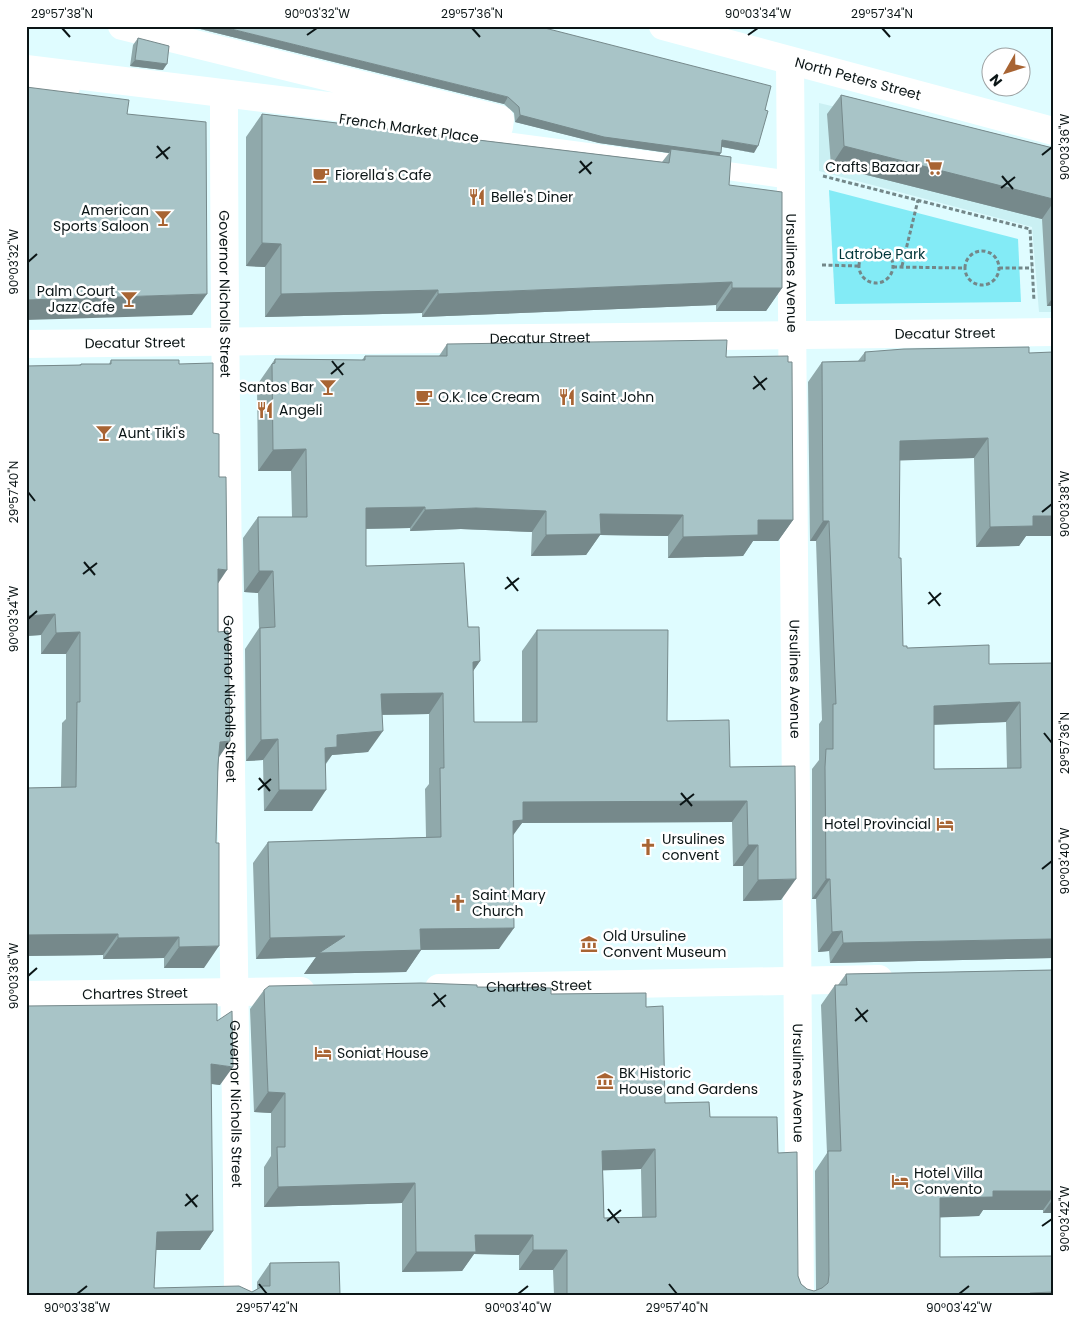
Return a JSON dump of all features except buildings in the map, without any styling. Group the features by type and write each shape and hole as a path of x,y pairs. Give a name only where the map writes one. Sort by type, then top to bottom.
{"street":[{"path":"26,69 498,127 500,119 122,26"},
{"name":"North Peters Street","path":"663,26 1053,131"},
{"name":"Ursulines Avenue","path":"790,61 800,1295"},
{"name":"Governor Nicholls Street","path":"224,103 224,343 236,992 238,1295"},
{"name":"Decatur Street","path":"26,344 1044,332"},
{"name":"Chartres Street","path":"413,988 905,978"},
{"name":"Chartres Street","path":"26,995 324,990"}],"lane":[{"name":"French Market Place","path":"26,83 224,103 791,173"}],"path":[{"path":"791,173 918,200 1030,229 1032,268 1044,332"},
{"path":"902,266 918,200"},
{"path":"870,249 884,250 893,261 893,266 893,272 882,283 868,282 859,272 860,259 870,249"},
{"path":"976,250 990,252 999,262 999,274 988,284 974,284 966,274 965,268 966,260 976,250"},
{"path":"850,266 859,266"},
{"path":"893,266 965,268"},
{"path":"999,268 1032,268"}],"shaded area":[{"path":"819,103 1053,159 1053,312 1039,312 1032,227 819,171"}],"green space":[{"name":"Latrobe Park","path":"829,190 1018,239 1021,302 835,304"}],"place":[{"name":"Crafts Bazaar","path":"934,167"},
{"name":"Fiorella's Cafe","path":"321,175"},
{"name":"Belle's Diner","path":"477,197"},
{"name":"American Sports Saloon","path":"163,218"},
{"name":"Palm Court Jazz Cafe","path":"129,299"},
{"name":"Santos Bar","path":"328,387"},
{"name":"O.K. Ice Cream","path":"424,397"},
{"name":"Saint John","path":"567,397"},
{"name":"Angeli","path":"265,410"},
{"name":"Aunt Tiki's","path":"104,433"},
{"name":"Hotel Provincial","path":"945,824"},
{"name":"Ursulines convent","path":"648,847"},
{"name":"Saint Mary Church","path":"458,903"},
{"name":"Old Ursuline Convent Museum","path":"589,944"},
{"name":"Soniat House","path":"323,1053"},
{"name":"BK Historic House and Gardens","path":"605,1081"},
{"name":"Hotel Villa Convento","path":"900,1181"}]}
